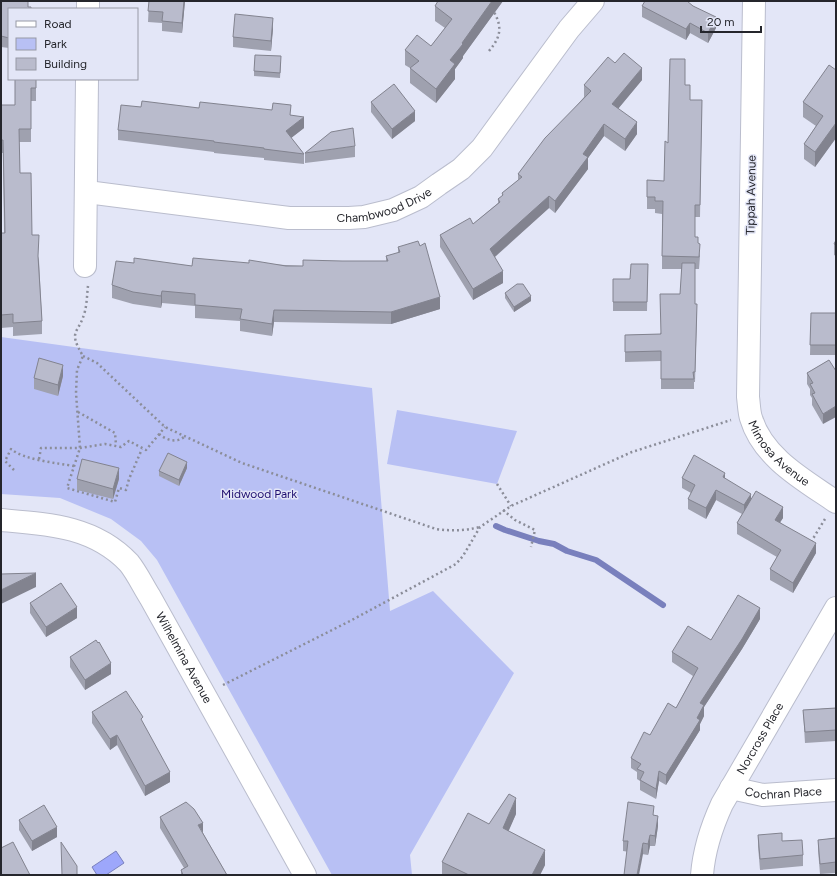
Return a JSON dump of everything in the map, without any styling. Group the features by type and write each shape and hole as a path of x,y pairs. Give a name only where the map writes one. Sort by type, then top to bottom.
{"street":[{"name":"Chambwood Drive","path":"86,192 289,218 364,217 394,210 421,197 440,184 460,169 482,148 569,29 593,1"},
{"name":"Tippah Avenue","path":"749,388 754,1"},
{"path":"85,266 88,80"},
{"name":"Mimosa Avenue","path":"749,388 751,414 760,438 774,455 792,472 836,502"},
{"name":"Wilhelmina Avenue","path":"1,520 39,523 78,530 111,546 129,563 305,875"},
{"name":"Norcross Place","path":"702,875 703,860 710,831 722,804 836,608"},
{"name":"Cochran Place","path":"731,788 763,795 836,790"}],"path":[{"path":"489,51 498,37 500,28 498,19 494,12"},
{"path":"85,266 89,276 84,312 75,333 75,343 83,356 97,363 165,427 242,463 436,529 451,531 480,527"},
{"path":"83,356 77,370 76,393 80,448 67,488 115,502 119,488 126,490 129,479 142,449"},
{"path":"78,412 115,433 116,445"},
{"path":"204,695 350,621 456,564 463,556 480,527 503,510 632,452 751,414"},
{"path":"39,459 41,448 80,448 105,444 121,447 130,441 146,450 165,427"},
{"path":"159,434 171,440 178,440 185,436"},
{"path":"14,470 5,461 11,450 39,459 74,466"},
{"path":"497,484 511,506"},
{"path":"807,548 836,502"},
{"path":"503,510 515,520 535,530 531,547"}],"green space":[{"name":"Midwood Park","path":"1,337 372,388 390,611 433,591 514,673 410,855 412,875 332,875 157,560 141,541 111,519 60,498 1,494"},
{"path":"397,410 517,431 497,484 387,464"}],"shaded area":[{"path":"116,851 124,863 106,875 97,875 92,867"}],"building":[{"path":"1,1 28,1 28,7 31,8 8,8 8,38 1,36"},
{"path":"149,1 184,1 182,23 162,21 163,12 148,11"},
{"path":"438,1 492,1 462,43 463,44 450,60 455,64 436,89 410,68 419,61 405,50 417,35 431,46 452,19 435,6"},
{"path":"645,1 687,1 693,6 716,17 708,33 690,23 686,29 642,6"},
{"path":"235,14 273,18 271,41 233,37"},
{"path":"624,53 642,68 612,104 637,122 625,139 604,124 583,154 588,157 555,201 549,196 490,249 503,271 473,289 440,235 470,218 473,224 500,202 498,199 503,195 502,193 522,177 518,174 545,138 591,91 584,85 608,57 615,63"},
{"path":"255,55 281,56 280,73 254,71"},
{"path":"670,59 685,59 685,85 690,85 690,100 702,100 700,205 695,205 695,237 698,237 698,243 700,244 699,257 662,256 663,201 655,201 655,197 647,197 647,180 664,181 665,141 668,143"},
{"path":"829,65 836,70 836,123 815,152 804,144 823,116 803,102"},
{"path":"15,80 36,80 36,88 31,88 31,129 19,129 20,173 31,173 32,235 39,235 38,256 42,321 13,323 13,314 1,315 1,233 5,233 1,105 15,105"},
{"path":"394,84 415,111 392,129 371,102"},
{"path":"142,101 199,108 200,102 272,110 273,103 291,105 290,115 304,117 286,131 304,154 214,141 118,130 121,105 141,107"},
{"path":"353,128 355,146 305,153 331,132"},
{"path":"418,241 420,246 425,243 440,297 391,312 274,310 272,324 240,319 242,309 195,305 195,294 162,291 161,296 133,292 112,285 116,261 134,263 134,258 192,266 193,258 249,263 249,260 286,266 303,266 303,260 388,261 386,256 400,252 398,247"},
{"path":"682,263 695,263 695,304 697,304 695,372 693,372 694,379 661,379 661,351 625,352 625,335 661,334 660,294 680,294"},
{"path":"631,264 648,264 647,302 613,302 613,279 630,279"},
{"path":"517,284 523,284 531,296 514,307 505,293"},
{"path":"811,313 836,313 836,345 810,345"},
{"path":"39,358 63,365 58,385 34,378"},
{"path":"829,360 836,371 836,406 823,414 812,394 815,393 810,384 813,383 807,373"},
{"path":"168,453 187,462 179,480 159,471"},
{"path":"694,455 725,473 723,477 751,494 744,505 716,490 706,508 688,499 695,485 682,478"},
{"path":"82,459 119,468 113,489 77,479"},
{"path":"756,491 783,507 775,520 816,543 793,583 770,569 781,550 737,523"},
{"path":"36,573 1,590 1,574"},
{"path":"61,583 77,607 46,627 30,603"},
{"path":"738,595 760,608 742,639 700,703 704,705 697,718 700,720 666,775 659,771 656,789 640,780 644,772 637,769 641,764 631,758 644,732 650,735 668,703 676,708 698,668 672,652 688,626 711,640"},
{"path":"96,640 98,643 99,642 111,663 85,680 70,657"},
{"path":"126,691 143,717 141,719 170,772 145,786 117,735 110,739 92,712"},
{"path":"836,708 836,730 805,732 803,710"},
{"path":"509,794 516,798 503,828 545,850 532,875 469,875 442,862 468,813 489,824"},
{"path":"186,802 194,809 203,823 198,825 227,875 183,875 181,870 188,866 160,817"},
{"path":"628,802 654,806 653,815 658,816 655,836 650,835 648,844 643,843 637,875 624,875 628,841 623,841"},
{"path":"44,805 57,827 32,841 19,820"},
{"path":"782,833 782,841 802,840 803,855 760,859 758,835"},
{"path":"836,838 836,862 820,864 818,840"},
{"path":"13,842 30,875 1,875 1,848"},
{"path":"61,842 77,866 77,875 62,875"}],"waterway":[{"path":"496,526 539,541 554,544 567,551 596,560 663,605"}]}
